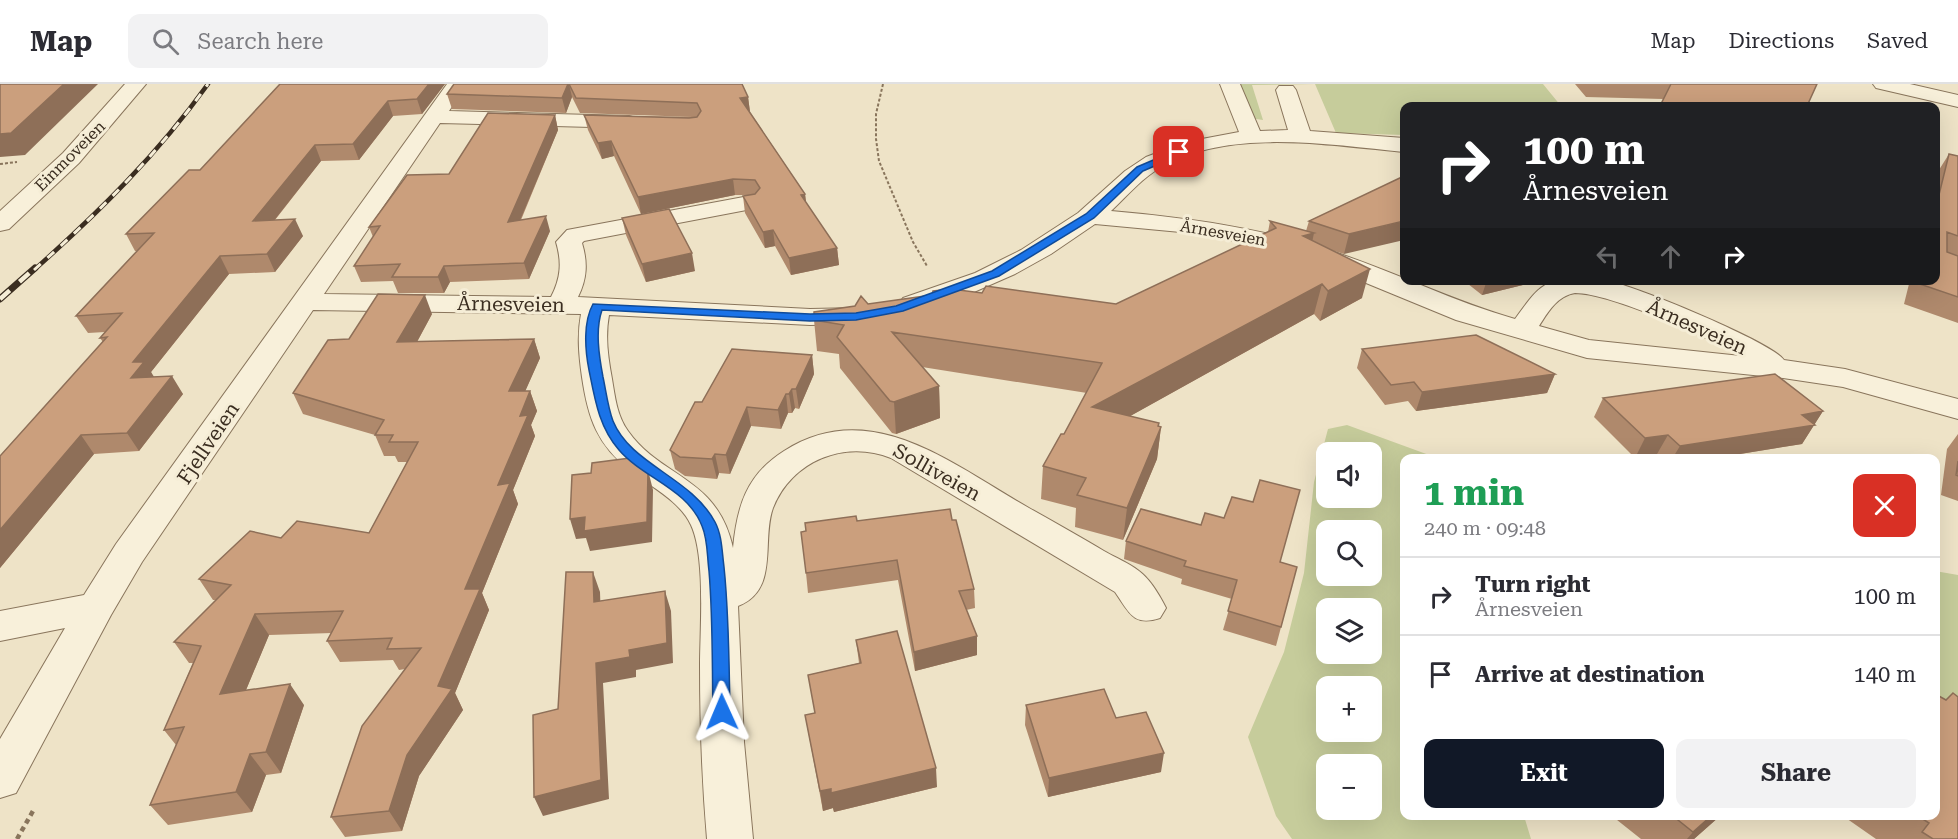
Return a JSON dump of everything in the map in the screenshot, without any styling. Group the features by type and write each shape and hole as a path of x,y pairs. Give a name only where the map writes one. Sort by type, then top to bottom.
{"street":[{"name":"Einmoveien","path":"0,224 70,158 136,84"},
{"name":"Fjellveien","path":"0,780 96,607 129,553 167,502 457,84"},
{"path":"1230,84 1251,136"},
{"path":"1883,84 1958,101"},
{"path":"1286,90 1301,137"},
{"path":"433,117 648,123"},
{"name":"Årnesveien","path":"304,302 597,306 810,317 856,317 898,309 995,274 1090,216 1140,169 1157,160 1193,148 1251,136 1301,137 1400,145"},
{"path":"560,305 575,278 574,257 569,242 576,235 750,203"},
{"name":"Årnesveien","path":"1090,216 1202,227 1278,243 1324,257 1466,314 1587,349 1784,369 1845,378 1958,409"},
{"name":"Årnesveien","path":"1521,331 1544,299 1559,288 1593,285 1680,317 1743,345 1784,369"},
{"path":"597,306 593,318 593,359 607,422 623,447 643,465 675,485 695,504 709,524 714,544 719,598 723,758 730,839"},
{"name":"Solliveien","path":"719,598 738,591 747,578 755,509 768,486 797,457 813,448 831,441 855,438 880,442 918,459 1128,582 1147,608"},
{"path":"0,626 96,607"}],"path":[{"path":"883,84 880,91 875,134 881,168 895,193 908,229 928,267"},
{"path":"17,839 33,809"}],"green space":[{"path":"1230,84 1315,84 1252,85 1263,120 1250,118"},
{"path":"1315,84 1543,84 1558,102 1400,102 1400,135 1336,133"},
{"path":"1347,425 1426,454 1400,454 1400,820 1525,820 1531,839 1292,839 1276,816 1248,737 1284,652 1304,573 1316,474 1316,508 1382,508 1382,442 1325,442 1328,429"},
{"path":"1940,572 1958,575 1958,731 1940,724"}],"building":[{"path":"0,84 64,84 11,133 0,134"},
{"path":"280,84 429,84 417,99 388,101 353,144 315,145 253,221 295,219 267,254 220,256 133,362 144,362 131,378 172,376 127,433 81,435 0,530 0,456 107,337 100,338 122,313 76,316 154,233 126,234 189,170 200,170"},
{"path":"454,84 568,84 562,98 447,94"},
{"path":"569,84 742,84 748,97 740,98 805,194 801,195 837,248 789,258 773,230 763,232 743,196 755,194 760,188 755,180 733,179 638,197 611,141 598,143 584,115 689,118 697,117 701,111 697,103 576,98"},
{"path":"1671,84 1817,84 1809,102 1662,102"},
{"path":"488,113 555,115 508,222 546,216 524,263 444,266 438,277 392,277 400,264 354,266 380,226 369,227 407,175 449,174"},
{"path":"1949,154 1958,156 1958,236 1947,232 1947,252 1958,256 1958,297 1923,285 1940,285 1940,191"},
{"path":"1400,178 1400,222 1349,234 1309,221"},
{"path":"669,209 692,253 642,264 622,218"},
{"path":"1270,221 1314,233 1303,236 1370,269 1328,291 1322,284 1092,407 1159,423 1158,426 1161,427 1127,508 1077,495 1086,478 1043,466 1061,434 1064,434 1102,363 892,332 939,386 894,402 890,401 837,337 844,325 814,320 814,312 855,306 861,296 868,304 932,295 933,291 951,289 982,293 986,286 1116,304 1276,228"},
{"path":"378,294 425,295 397,342 534,339 509,391 530,391 520,416 528,415 498,485 510,483 465,589 480,589 438,686 452,689 407,755 389,811 331,817 362,726 421,648 387,649 392,638 327,641 343,611 255,614 220,694 290,684 266,752 250,754 236,792 150,805 184,727 164,730 201,646 174,642 231,585 199,579 250,531 281,538 297,521 369,533 418,442 389,442 393,435 375,435 384,420 293,393 328,340 349,339"},
{"path":"1476,335 1555,374 1422,392 1414,382 1391,385 1362,349"},
{"path":"732,349 812,355 796,389 786,394 778,410 747,407 726,455 715,454 712,459 680,457 670,450 695,402 702,402"},
{"path":"1775,374 1823,411 1802,415 1815,425 1680,446 1668,435 1645,438 1603,398"},
{"path":"630,458 648,470 647,522 584,531 585,517 570,519 572,475 591,473 592,463"},
{"path":"1260,480 1300,490 1280,562 1297,567 1281,627 1228,611 1237,580 1184,566 1186,561 1126,541 1141,509 1201,525 1205,513 1224,518 1232,497 1253,502"},
{"path":"950,509 952,520 956,520 974,589 959,591 977,636 914,652 897,560 806,573 801,532 806,531 805,523 856,516 857,521"},
{"path":"566,572 593,572 594,602 665,591 667,643 629,650 630,657 596,663 601,780 534,797 533,715 558,709"},
{"path":"897,631 936,768 831,793 831,789 820,791 805,715 815,713 808,675 861,663 856,640"},
{"path":"1104,689 1116,718 1146,712 1164,753 1049,778 1026,705"},
{"path":"1953,693 1958,697 1958,839 1933,839 1922,832 1929,823 1924,820 1940,820 1940,697 1946,700"},
{"path":"1678,820 1706,820 1693,832"}],"railway":[{"path":"34,270 81,227 148,159 208,84"},
{"path":"0,299 35,268"}],"route":[{"path":"722,712 719,598 714,544 709,524 695,504 675,485 643,465 623,447 607,422 593,359 593,318 597,306 810,317 856,317 898,309 995,274 1061,236 1090,216 1140,169 1179,152"}]}
